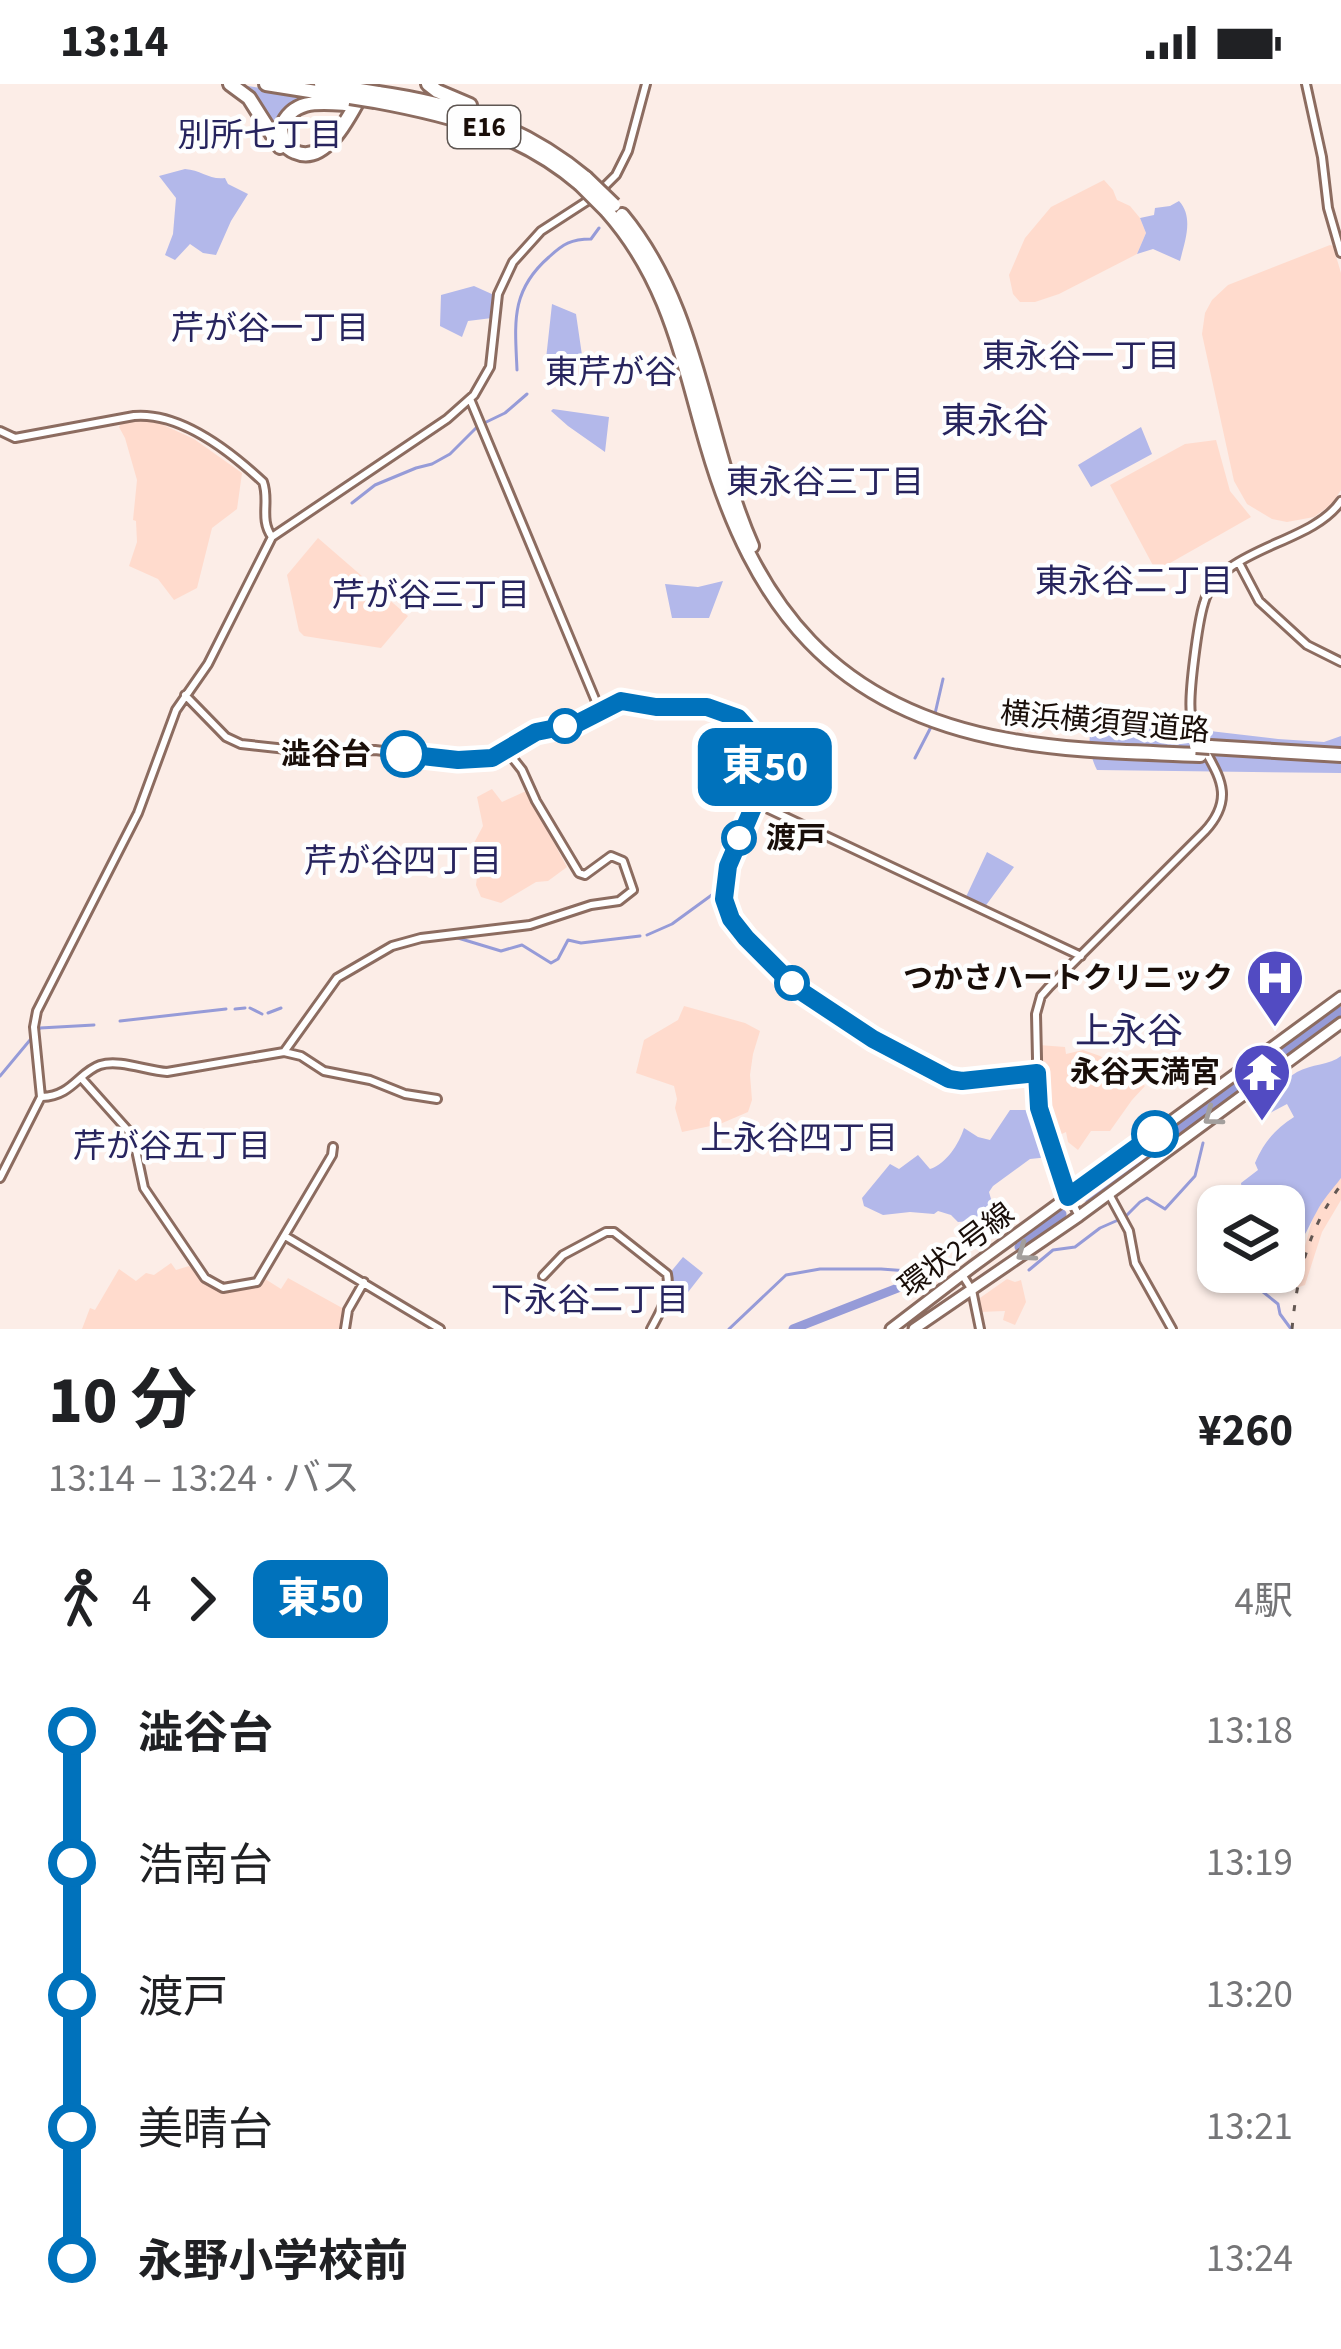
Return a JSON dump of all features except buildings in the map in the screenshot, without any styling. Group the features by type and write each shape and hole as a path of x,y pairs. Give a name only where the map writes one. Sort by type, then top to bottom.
{"highway":[{"path":"230,84 249,98 279,147 309,158 338,141 364,95"},
{"name":"横浜横須賀道路","path":"266,84 453,108 526,136 557,154 611,208 670,312 722,495 742,544 786,614 848,675 932,712 1037,737 1095,746 1341,758"},
{"name":"横浜横須賀道路","path":"321,84 470,122 538,153 583,181"},
{"path":"428,84 526,136"},
{"path":"364,95 327,146 310,154 293,152 285,145 280,128 296,107 364,95"}],"main road":[{"name":"環状2号線","path":"891,1329 1341,997"},
{"name":"環状2号線","path":"914,1329 1079,1216 1341,1023"}],"street":[{"path":"0,1178 41,1097 34,1027 37,1011 138,813 176,710 208,664 272,537 447,419 480,388 490,367 498,294 513,262 541,231 595,196 616,175 628,151 646,84"},
{"path":"1306,84 1341,254"},
{"path":"470,399 600,711"},
{"path":"0,431 15,438 134,416 168,419 205,439 263,482 264,523 272,537"},
{"path":"1079,1216 1068,1197 1039,1108 1038,1005 1048,987 1221,811 1222,790 1192,720 1191,698 1204,602 1215,581 1327,516 1341,501"},
{"path":"1239,563 1259,602 1307,645 1341,662"},
{"path":"185,695 226,737 241,745 305,751 376,750 458,760 481,760 507,752 536,732 576,724 621,701 707,707 738,718 763,752 764,778 732,853 725,883 726,908 746,938 796,988 873,1039 949,1079 1037,1073"},
{"path":"284,1052 337,978 392,946 530,925 591,905 620,901 633,890 623,861 616,857 585,875 579,873 522,770 507,752"},
{"path":"756,803 1081,956"},
{"path":"41,1097 57,1095 98,1065 167,1072 284,1052 301,1056 323,1071 437,1099"},
{"path":"82,1079 134,1136 144,1188 205,1278 224,1288 257,1282 333,1147"},
{"path":"1109,1194 1130,1231 1135,1263 1172,1329"},
{"path":"542,1276 563,1255 614,1232 667,1274 666,1300 651,1329"},
{"path":"285,1236 440,1329"},
{"path":"962,1275 971,1290 980,1329"},
{"path":"345,1329 348,1310 364,1282"}],"shaded area":[{"path":"241,85 313,96 282,110 275,135"},
{"path":"185,169 225,178 248,194 216,255 190,244 175,260 165,255 173,234 176,198 159,176"},
{"path":"1104,180 1117,200 1140,218 1146,233 1137,254 1059,294 1020,302 1009,275 1025,238 1051,207"},
{"path":"1179,201 1187,222 1180,261 1153,249 1137,254 1146,233 1140,218"},
{"path":"1330,245 1341,273 1341,490 1314,517 1287,522 1247,504 1234,481 1202,334 1205,313 1228,285"},
{"path":"474,286 494,295 492,318 468,321 462,337 440,326 441,295"},
{"path":"552,304 576,314 583,362 546,359"},
{"path":"553,409 609,417 605,452 568,426"},
{"path":"144,419 194,439 242,473 237,509 212,528 197,588 174,600 158,579 129,566 137,542 133,520 137,480 119,427 122,421"},
{"path":"1141,427 1152,454 1091,487 1078,465"},
{"path":"1216,440 1230,491 1251,517 1156,571 1110,485 1185,444"},
{"path":"318,538 408,616 381,648 304,636 299,631 287,575"},
{"path":"723,581 709,618 672,618 665,584 698,587"},
{"path":"1107,719 1278,739 1324,742 1341,736 1341,773 1097,770 1090,733 1094,722"},
{"path":"492,789 502,802 526,791 567,867 501,903 481,897 476,885 474,843 483,826 477,797"},
{"path":"987,852 1014,867 984,908 965,899"},
{"path":"684,1006 760,1031 748,1112 682,1132 674,1086 636,1073 644,1040 678,1020"},
{"path":"1039,1045 1065,1047 1066,1054 1083,1050 1100,1056 1145,1086 1110,1131 1091,1131 1078,1150 1068,1142 1066,1132 1051,1139 1042,1108"},
{"path":"1341,1056 1341,1178 1305,1233 1305,1185 1241,1183 1258,1170 1255,1163 1266,1142 1294,1117 1287,1104 1266,1115 1256,1102 1297,1072"},
{"path":"1010,1110 1036,1110 1049,1157 1030,1159 993,1186 989,1192 993,1206 975,1226 938,1211 883,1215 864,1206 862,1198 890,1164 899,1169 918,1155 930,1169 951,1153 964,1128 990,1140"},
{"path":"1341,1178 1341,1200 1322,1232 1305,1285 1305,1246 1313,1217"},
{"path":"683,1257 703,1273 678,1305 668,1299 669,1274"},
{"path":"171,1263 176,1270 189,1266 219,1292 257,1286 262,1277 281,1289 288,1278 344,1309 342,1329 82,1329 90,1308 95,1310 119,1269 136,1281"},
{"path":"1007,1279 1021,1280 1026,1302 1015,1325 1003,1320 1005,1311 979,1312 977,1300"}],"waterway":[{"path":"517,370 516,323 527,282 559,249 591,239 599,228"},
{"path":"352,503 375,485 450,454 478,426 505,413 527,394"},
{"path":"934,718 943,679"},
{"path":"915,758 931,727"},
{"path":"647,935 672,924 720,889 726,858"},
{"path":"458,938 501,951 522,945 551,963 568,940 581,943 640,936"},
{"path":"235,1009 245,1008"},
{"path":"250,1008 262,1014"},
{"path":"268,1013 281,1008"},
{"path":"120,1021 226,1009"},
{"path":"1085,1197 1341,1011"},
{"path":"0,1076 40,1028 94,1025"},
{"path":"1029,1270 1053,1250 1075,1247 1125,1217 1147,1198 1165,1209 1195,1176 1203,1143"},
{"path":"1019,1247 1062,1214"},
{"path":"729,1329 786,1275 820,1269 936,1273"},
{"path":"793,1329 936,1273"},
{"path":"1264,1293 1278,1304 1291,1329"}],"railway":[{"path":"1292,1329 1306,1253 1341,1185"}],"bus line":[{"name":"東50","path":"404,754 492,758 536,732 576,724 621,701 707,707 738,718 763,752 764,778 732,853 724,899 741,932 796,988 873,1039 949,1079 1037,1073 1039,1108 1068,1197 1155,1134"}],"place":[{"name":"澁谷台","path":"404,754"},
{"name":"渡戸","path":"739,838"},
{"name":"つかさハートクリニック","path":"1275,1029"},
{"name":"永谷天満宮","path":"1262,1123"}],"district":[{"name":"別所七丁目","path":"260,134"},
{"name":"芹が谷一丁目","path":"270,327"},
{"name":"東永谷一丁目","path":"1081,355"},
{"name":"東芹が谷","path":"611,371"},
{"name":"東永谷","path":"995,420"},
{"name":"東永谷三丁目","path":"825,481"},
{"name":"東永谷二丁目","path":"1134,580"},
{"name":"芹が谷三丁目","path":"431,594"},
{"name":"芹が谷四丁目","path":"403,860"},
{"name":"上永谷","path":"1129,1030"},
{"name":"上永谷四丁目","path":"799,1137"},
{"name":"芹が谷五丁目","path":"172,1145"},
{"name":"下永谷二丁目","path":"590,1299"}]}
